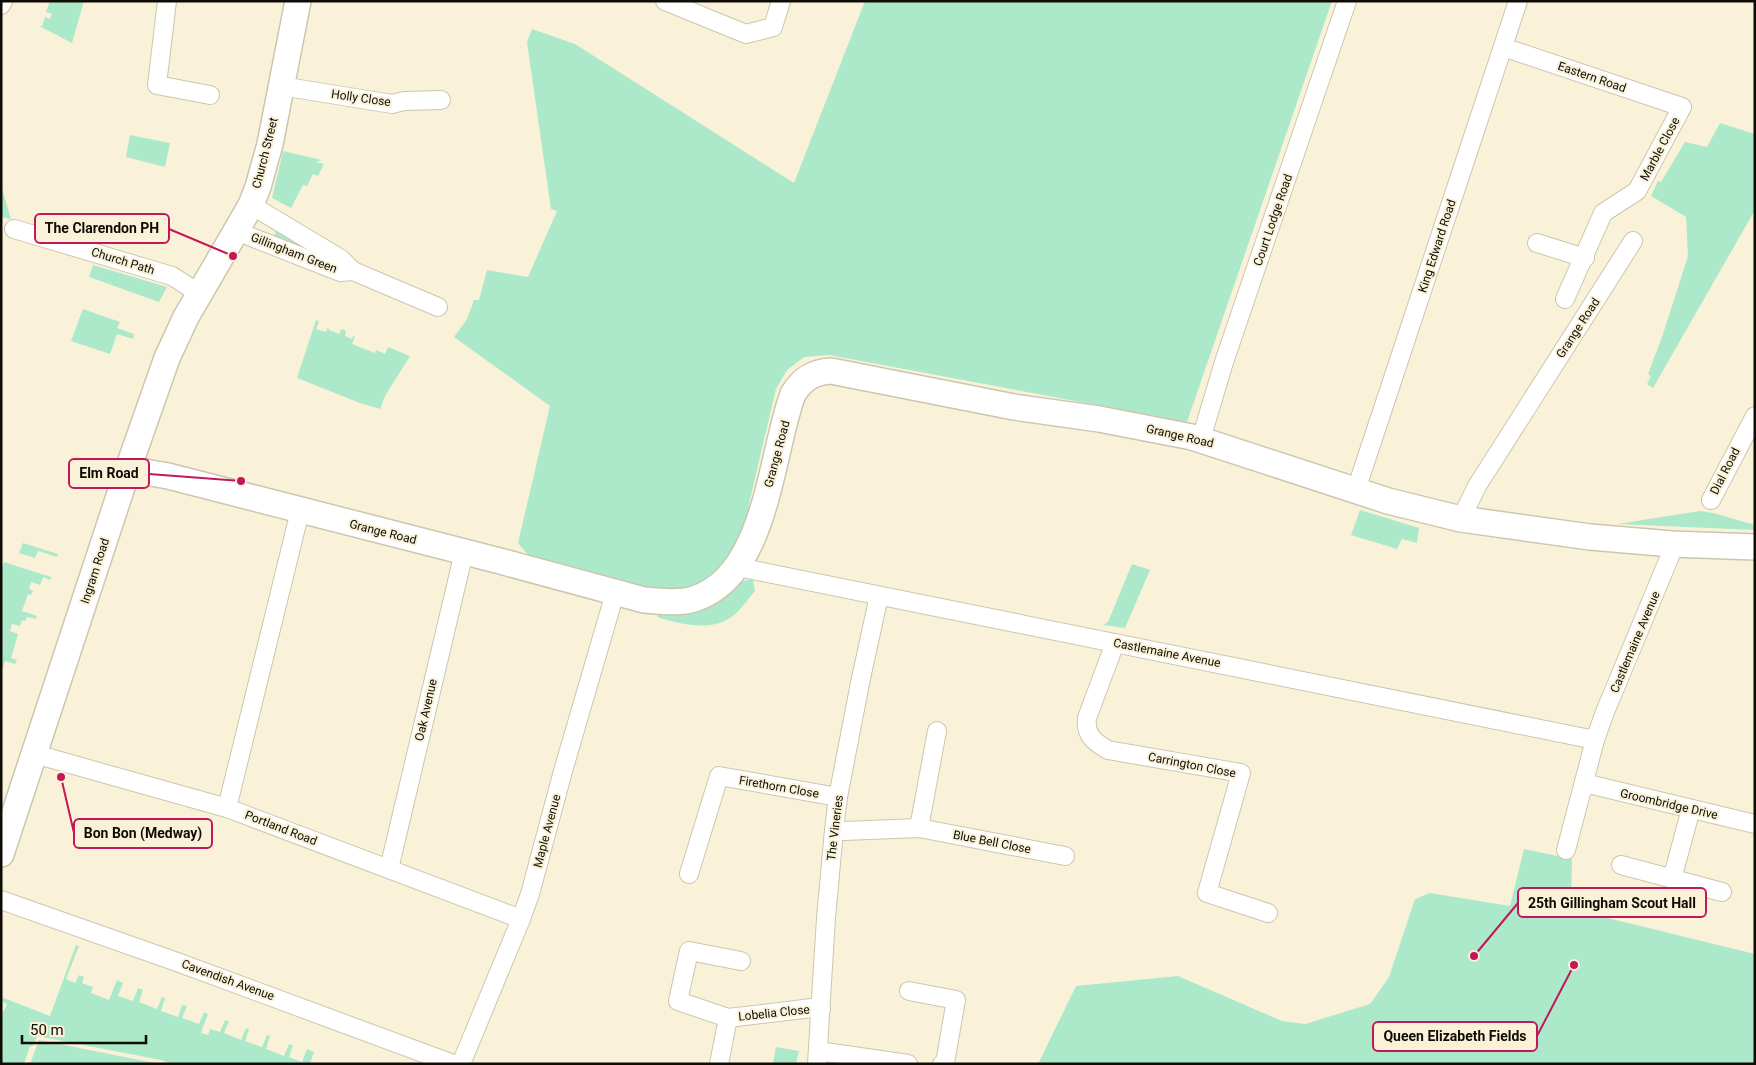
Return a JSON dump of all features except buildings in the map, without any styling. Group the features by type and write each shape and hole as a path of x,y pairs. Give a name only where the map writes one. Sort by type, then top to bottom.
{"street":[{"path":"167,1 157,85 210,95"},
{"name":"Church Street","path":"200,294 251,204 258,187 270,144 298,1"},
{"path":"665,1 746,34 773,27 780,1"},
{"name":"Court Lodge Road","path":"1201,440 1224,362 1347,1"},
{"name":"King Edward Road","path":"1356,490 1518,1"},
{"name":"Eastern Road","path":"1503,47 1682,108"},
{"name":"Holly Close","path":"281,86 392,104 404,101 441,100"},
{"name":"Marble Close","path":"1565,299 1585,258 1603,213 1637,191 1682,108"},
{"name":"Gillingham Green","path":"251,204 341,259 353,271 438,307"},
{"name":"Church Path","path":"14,229 172,276 200,294"},
{"name":"Gillingham Green","path":"236,231 340,272 353,271"},
{"name":"Grange Road","path":"1461,519 1477,486 1633,241"},
{"path":"1536,243 1585,258"},
{"name":"Ingram Road","path":"1,854 128,469 167,358 186,317 200,294"},
{"name":"Grange Road","path":"128,469 168,476 644,600 668,602 693,600 713,591 738,567 746,552 758,525 792,396 801,382 807,377 817,373 836,372 1005,405 1099,419 1201,440 1396,503 1461,519 1590,537 1672,544 1755,547"},
{"name":"Dial Road","path":"1711,500 1755,416"},
{"path":"227,808 300,511"},
{"name":"Castlemaine Avenue","path":"1566,850 1595,740 1670,556 1672,544"},
{"name":"Oak Avenue","path":"389,869 464,552"},
{"name":"Castlemaine Avenue","path":"738,567 1595,740"},
{"name":"Maple Avenue","path":"461,1064 521,920 562,771 615,593"},
{"name":"The Vineries","path":"818,1057 826,918 838,798 879,596"},
{"name":"Carrington Close","path":"1116,643 1087,718 1086,726 1089,735 1094,742 1108,750 1241,773 1206,893 1268,913"},
{"path":"919,828 937,731"},
{"name":"Portland Road","path":"35,754 227,808 521,920"},
{"name":"Firethorn Close","path":"689,874 720,776 838,798"},
{"name":"Groombridge Drive","path":"1584,783 1755,824"},
{"path":"1672,879 1691,809"},
{"name":"Blue Bell Close","path":"834,830 919,828 1065,856"},
{"path":"1621,866 1722,892"},
{"name":"Cavendish Avenue","path":"1,900 177,962 453,1064"},
{"name":"Lobelia Close","path":"741,961 689,951 678,1002 728,1018 812,1008 821,1009"},
{"path":"909,991 956,1000 945,1063 942,1064"},
{"name":"Lobelia Close","path":"719,1064 728,1018"},
{"path":"818,1057 908,1064"}],"green space":[{"path":"50,1 84,1 72,43 39,26 42,26 45,17 50,19 52,14 46,12"},
{"path":"865,1 1332,1 1187,422 829,355 804,357 787,370 776,389 749,504 747,529 728,563 712,579 692,590 651,593 534,562 518,543 550,406 454,337 467,319 474,300 479,300 487,270 528,277 557,211 551,209 527,42 532,29 575,44 794,183"},
{"path":"1720,123 1755,134 1755,210 1653,388 1647,384 1651,376 1648,374 1688,256 1686,217 1651,196 1658,181 1661,182 1685,142 1707,147"},
{"path":"130,135 170,143 165,167 126,157"},
{"path":"283,151 322,160 316,162 324,164 318,176 313,174 307,186 303,185 291,208 272,198"},
{"path":"1,185 11,219 1,217"},
{"path":"279,226 306,243 302,251 272,239"},
{"path":"93,265 167,287 159,302 89,277"},
{"path":"83,309 120,322 117,328 134,334 133,339 117,334 110,354 71,341"},
{"path":"316,320 319,321 316,329 326,332 328,327 329,330 339,334 342,329 346,331 345,336 352,339 353,336 355,337 352,344 375,353 376,350 385,354 388,347 410,356 385,396 380,409 297,378"},
{"path":"1360,510 1419,528 1417,543 1402,539 1397,549 1351,535"},
{"path":"1700,511 1755,525 1755,530 1617,524"},
{"path":"23,543 58,554 57,557 38,551 35,558 19,553"},
{"path":"4,562 51,577 50,580 43,577 40,585 31,582 29,589 33,591 31,595 28,594 22,611 37,616 36,619 27,617 25,621 22,620 20,626 12,624 10,631 18,634 11,658 17,660 15,664 5,661 3,668 1,667 1,572"},
{"path":"1132,564 1150,570 1125,628 1103,625 1108,622"},
{"path":"747,580 753,580 755,591 737,612 726,621 716,624 696,625 657,617 658,613"},
{"path":"1524,849 1572,859 1571,909 1755,954 1755,1064 1038,1064 1076,986 1178,976 1282,1021 1305,1024 1370,1004 1389,977 1415,899 1430,893 1510,906"},
{"path":"76,945 79,946 66,979 75,983 79,975 84,977 82,983 93,987 91,993 109,1000 117,980 123,983 118,996 133,1001 138,988 143,990 139,1002 157,1009 162,997 165,998 161,1011 178,1017 182,1005 187,1006 182,1018 199,1024 204,1012 208,1014 201,1033 208,1035 210,1029 220,1032 225,1020 229,1021 224,1033 241,1040 246,1028 249,1029 245,1041 262,1047 267,1035 270,1036 266,1049 284,1056 289,1044 293,1045 289,1057 302,1062 307,1049 314,1052 310,1064 171,1064 161,1060 37,1036 33,1046 30,1046 24,1064 1,1064 1,1010 4,1011 7,1004 1,1001 1,997 50,1016"},
{"path":"39,1040 160,1064 30,1064"},
{"path":"776,1047 799,1051 796,1064 773,1064"}],"place":[{"name":"The Clarendon PH","path":"233,256"},
{"name":"Elm Road","path":"241,481"},
{"name":"Bon Bon (Medway)","path":"61,777"},
{"name":"25th Gillingham Scout Hall","path":"1474,956"},
{"name":"Queen Elizabeth Fields","path":"1574,965"}]}
